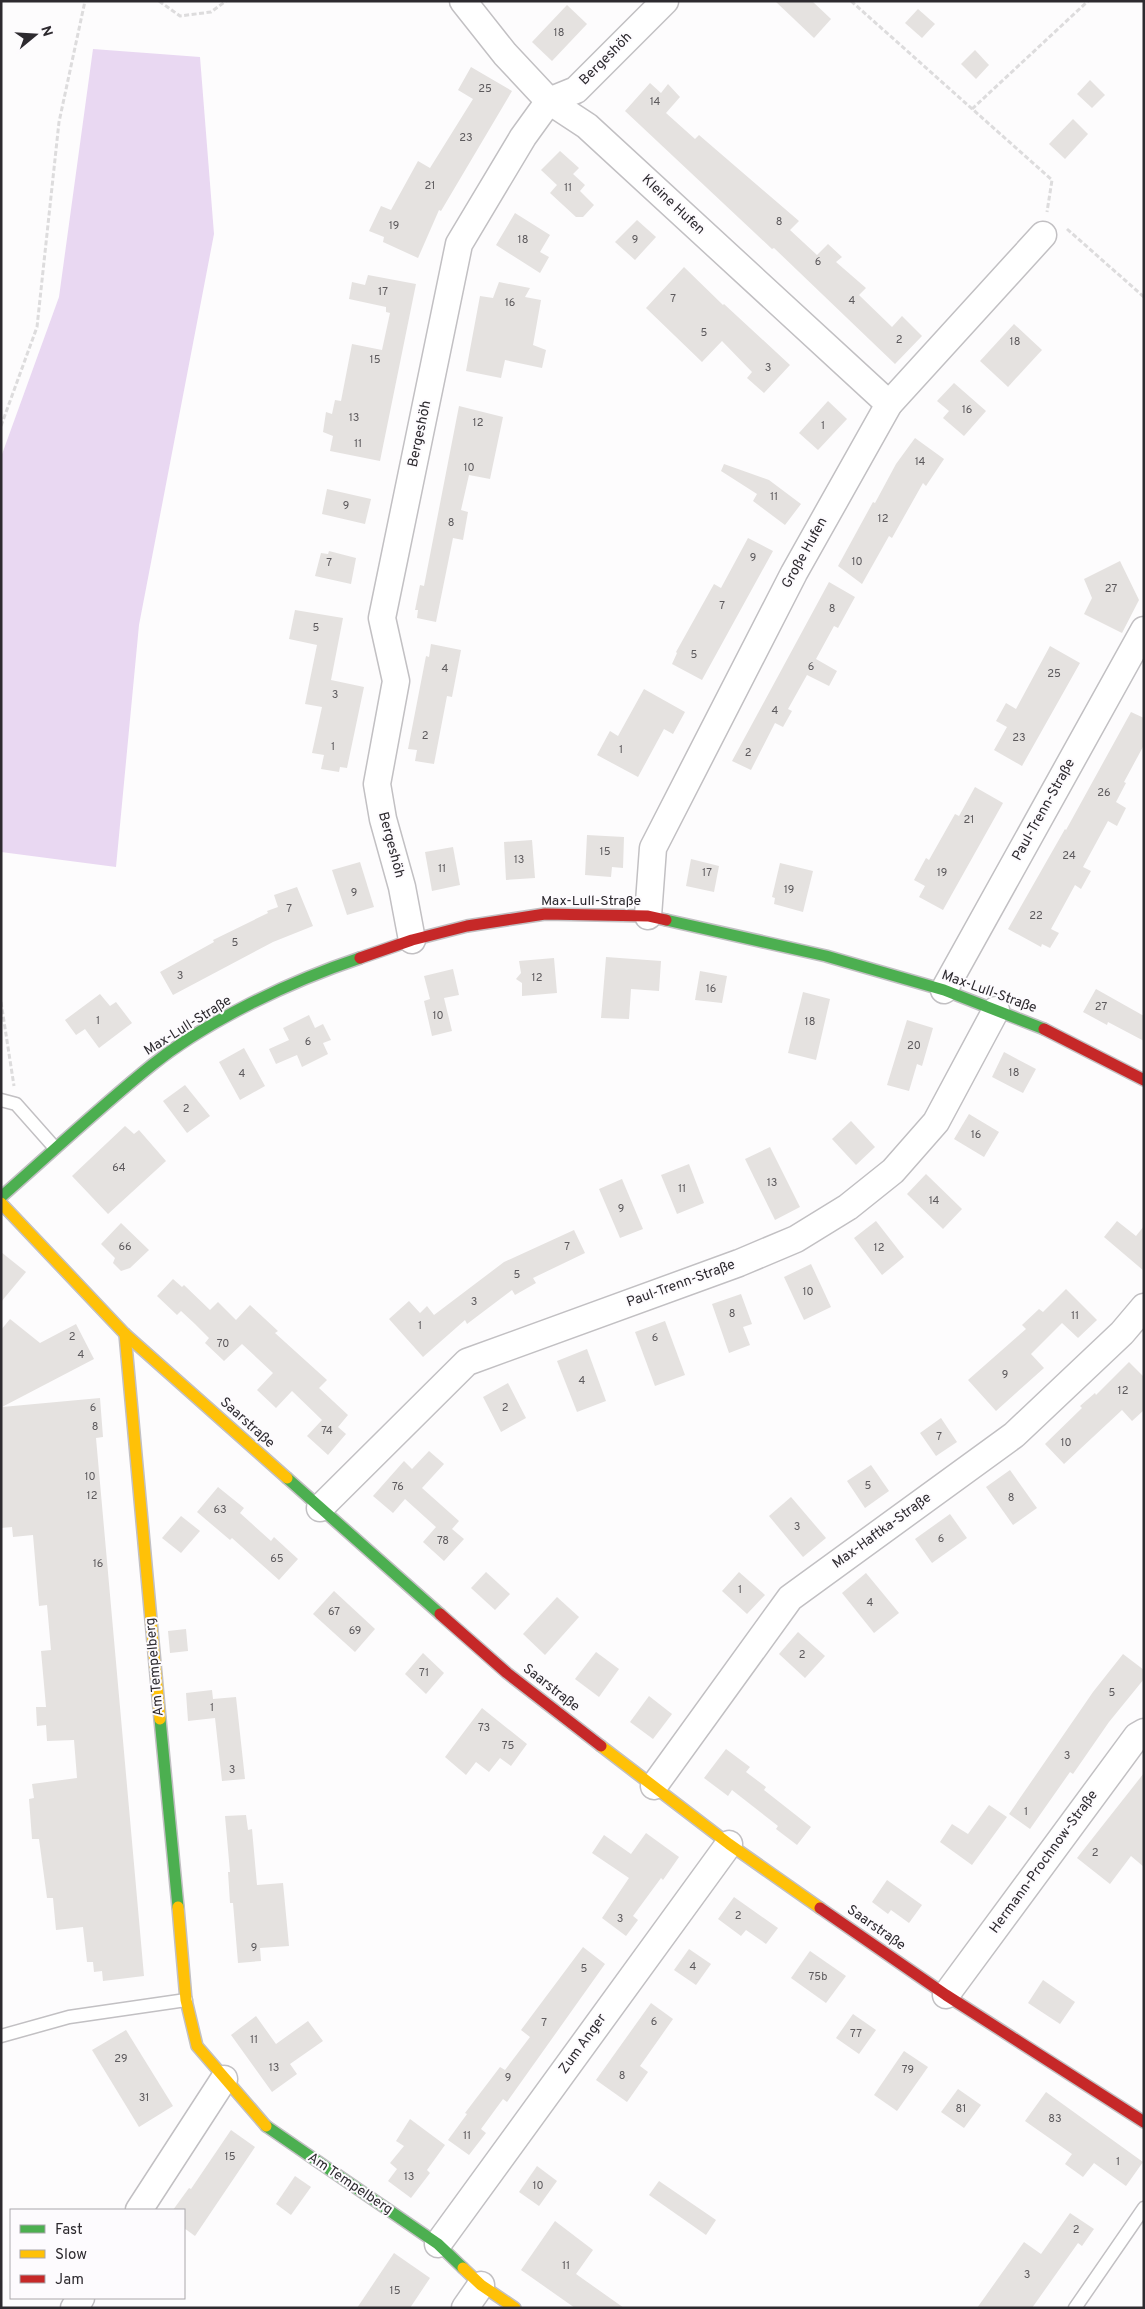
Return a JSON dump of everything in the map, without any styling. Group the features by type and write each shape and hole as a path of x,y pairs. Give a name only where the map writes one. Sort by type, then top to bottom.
{"street":[{"name":"Kleine Hufen","path":"463,1 505,54 549,101 587,126 889,404"},
{"name":"Bergeshöh","path":"412,940 402,887 383,819 377,784 396,681 382,618 459,244 523,137 549,101 576,90 664,1"},
{"name":"Große Hufen","path":"648,916 654,848 794,572 889,404 1052,230"},
{"name":"Paul-Trenn-Straße","path":"944,990 1144,630"},
{"name":"Max-Lull-Straße","path":"1,1197 153,1064 218,1021 311,977 412,940 467,926 545,914 648,916 826,956 944,990 1031,1022 1144,1080"},
{"name":"Paul-Trenn-Straße","path":"320,1508 467,1362 739,1263 796,1240 848,1207 893,1171 936,1122 996,1010"},
{"name":"Saarstraße","path":"1,1203 125,1334 507,1673 728,1844 946,1995 1144,2122"},
{"name":"Max-Haftka-Straße","path":"654,1786 790,1598 1014,1434 1122,1333 1144,1307"},
{"name":"Am Tempelberg","path":"125,1334 186,2000 197,2046 266,2126 438,2244 481,2285 515,2308"},
{"name":"Hermann-Prochnow-Straße","path":"946,1995 1137,1736 1144,1732"},
{"name":"Zum Anger","path":"438,2244 728,1844"},
{"path":"140,2209 224,2079"},
{"path":"465,2308 481,2285"}],"lane":[{"path":"1,1100 16,1104 55,1148"},
{"path":"1,2036 69,2016 186,2000"},
{"path":"1075,2308 1144,2208"}],"path":[{"path":"1,426 23,370 37,327 59,122 85,1"},
{"path":"159,1 180,16 211,12 226,1"},
{"path":"851,1 1052,180 1052,230 1144,297"},
{"path":"972,109 1088,1"},
{"path":"1,1002 16,1104"}],"shaded area":[{"path":"93,49 200,57 214,234 139,625 116,867 1,852 1,457 59,297"}],"building":[{"path":"775,1 812,1 831,19 814,38"},
{"path":"567,5 587,24 552,61 532,42"},
{"path":"918,9 935,24 922,38 905,23"},
{"path":"975,50 989,65 976,79 961,64"},
{"path":"471,67 512,91 441,211 439,210 418,258 383,242 384,237 369,231 381,206 391,210 418,161 430,168 473,99 458,90"},
{"path":"1090,80 1105,95 1092,108 1077,94"},
{"path":"650,83 661,93 668,84 680,97 666,113 695,139 699,135 799,221 790,230 817,255 828,244 842,257 836,262 866,288 859,295 892,327 902,316 922,336 895,364 774,248 772,249 625,111"},
{"path":"1073,119 1088,134 1065,159 1049,144"},
{"path":"560,151 579,168 573,174 585,185 580,191 594,205 583,217 576,217 550,193 557,185 541,170"},
{"path":"515,213 550,235 540,252 549,257 540,273 496,245"},
{"path":"637,220 656,237 635,260 615,242"},
{"path":"684,267 790,365 764,393 747,378 752,372 722,341 702,362 646,308"},
{"path":"368,275 416,284 380,461 330,451 333,436 323,432 326,412 332,414 335,400 341,401 352,344 382,350 390,313 386,312 386,307 349,299 352,282 365,285"},
{"path":"499,282 530,288 525,297 541,300 533,345 546,350 542,368 505,360 501,378 466,371 480,296 493,298"},
{"path":"1014,324 1042,350 1008,387 980,361"},
{"path":"954,383 986,411 964,436 943,418 949,411 937,401"},
{"path":"828,401 847,419 818,450 799,433"},
{"path":"459,406 503,417 490,479 469,475 461,510 468,512 463,540 453,538 436,622 417,618 418,610 415,610 420,585 424,586"},
{"path":"915,438 944,459 926,486 923,483 892,538 889,536 862,584 838,566 873,502 875,503 896,464"},
{"path":"724,464 769,480 801,504 785,525 753,501 757,494 721,471"},
{"path":"327,489 371,499 365,524 322,514"},
{"path":"748,538 773,551 702,680 672,664 676,652 714,584 721,588"},
{"path":"329,551 356,558 351,584 315,576 321,553 328,554"},
{"path":"1120,561 1139,600 1122,633 1084,614 1092,598 1084,579"},
{"path":"829,582 855,597 838,628 834,626 816,659 837,671 829,686 807,675 788,709 792,711 783,727 775,723 751,770 732,761"},
{"path":"295,610 343,618 331,680 364,687 347,768 340,767 339,772 321,769 324,755 312,753 322,707 305,704 317,645 289,639"},
{"path":"431,644 461,650 452,697 447,696 434,764 415,761 417,750 408,749 426,656 429,657"},
{"path":"1050,646 1080,663 1022,766 994,750 1007,727 996,721 1006,703 1016,709"},
{"path":"644,689 685,712 673,734 664,729 638,777 597,755 610,731 618,736"},
{"path":"1131,712 1144,718 1144,745 1124,782 1126,783 1116,802 1126,808 1117,826 1108,821 1083,867 1091,871 1081,889 1075,885 1051,929 1059,933 1050,948 1042,944 1041,947 1008,929 1066,830"},
{"path":"975,787 1003,803 943,910 919,897 925,886 914,880 926,858 929,860 955,814 959,816"},
{"path":"587,835 624,837 623,868 612,867 611,877 585,875"},
{"path":"532,840 535,878 506,880 504,842"},
{"path":"453,847 460,885 432,891 425,852"},
{"path":"691,859 719,866 714,892 686,886"},
{"path":"360,862 374,907 347,915 332,870"},
{"path":"780,863 813,871 803,912 774,904 775,898 772,897"},
{"path":"297,887 313,926 273,942 173,995 160,972 214,942 213,940 278,907 274,895"},
{"path":"606,957 661,961 659,991 631,989 629,1019 601,1018"},
{"path":"554,958 557,993 522,996 522,983 516,979 521,973 519,961"},
{"path":"453,969 459,995 444,998 452,1031 432,1036 424,1001 430,999 424,976"},
{"path":"700,971 727,976 722,1003 695,1000"},
{"path":"1096,989 1144,1016 1144,1041 1108,1022 1107,1025 1083,1012"},
{"path":"803,992 830,999 816,1060 788,1053"},
{"path":"100,994 110,1006 116,1002 132,1023 99,1048 85,1029 76,1035 65,1020"},
{"path":"309,1015 315,1028 323,1024 331,1040 323,1043 328,1054 302,1067 297,1055 276,1064 269,1049 289,1040 283,1028"},
{"path":"907,1020 933,1028 922,1066 917,1064 909,1091 887,1085"},
{"path":"244,1048 265,1086 240,1100 219,1062"},
{"path":"1004,1052 1036,1069 1023,1093 992,1077"},
{"path":"185,1085 210,1116 187,1133 163,1101"},
{"path":"969,1114 999,1132 984,1157 954,1139"},
{"path":"851,1121 875,1147 856,1165 832,1139"},
{"path":"125,1126 134,1134 139,1130 166,1161 108,1214 72,1176"},
{"path":"770,1147 800,1207 775,1220 745,1159"},
{"path":"689,1164 704,1203 677,1214 661,1175"},
{"path":"926,1174 962,1209 943,1229 907,1194"},
{"path":"622,1179 643,1229 620,1238 599,1189"},
{"path":"876,1221 904,1257 882,1275 854,1238"},
{"path":"1117,1221 1136,1236 1144,1226 1144,1271 1104,1237"},
{"path":"121,1223 149,1250 130,1268 121,1271 113,1263 115,1258 101,1244"},
{"path":"574,1230 585,1253 533,1278 536,1283 515,1295 512,1290 467,1324 465,1320 423,1357 389,1319 409,1301 420,1313 427,1306 434,1315 504,1262"},
{"path":"1,1252 26,1272 1,1302"},
{"path":"811,1264 831,1307 804,1320 784,1277"},
{"path":"173,1279 182,1287 184,1285 210,1310 218,1302 236,1320 250,1305 278,1331 275,1333 327,1380 319,1388 348,1415 338,1427 346,1434 328,1455 307,1436 322,1420 292,1391 276,1408 257,1390 273,1373 242,1344 224,1361 205,1343 209,1338 195,1324 181,1311 177,1315 157,1296"},
{"path":"1066,1289 1097,1320 1078,1338 1062,1323 1031,1354 1044,1368 996,1411 968,1380 1026,1329 1022,1325 1039,1309 1043,1312"},
{"path":"741,1294 752,1324 743,1327 750,1345 729,1353 712,1304"},
{"path":"10,1319 40,1343 76,1324 94,1359 2,1407 100,1398 103,1437 96,1438 144,1976 103,1981 102,1971 94,1972 93,1962 87,1962 83,1927 56,1930 53,1898 47,1898 39,1839 32,1839 29,1799 34,1798 32,1784 77,1778 74,1740 47,1741 46,1725 37,1726 36,1707 46,1707 41,1651 51,1650 47,1605 39,1606 33,1535 13,1537 12,1527 1,1528 1,1330"},
{"path":"665,1321 685,1375 655,1386 635,1332"},
{"path":"587,1349 606,1401 577,1412 557,1361"},
{"path":"1129,1362 1144,1377 1144,1410 1132,1421 1122,1410 1064,1464 1045,1444 1082,1408 1080,1406 1095,1393 1096,1395"},
{"path":"508,1383 526,1418 501,1432 483,1397"},
{"path":"941,1418 957,1442 936,1456 920,1433"},
{"path":"429,1451 444,1464 422,1488 459,1521 452,1529 464,1539 444,1561 423,1542 436,1527 405,1499 393,1513 373,1496 404,1461 412,1469"},
{"path":"871,1465 889,1491 865,1508 847,1481"},
{"path":"1010,1470 1037,1508 1013,1525 986,1487"},
{"path":"218,1487 244,1508 240,1513 271,1541 274,1537 298,1559 279,1580 232,1538 230,1540 197,1512"},
{"path":"791,1497 826,1538 803,1557 769,1516"},
{"path":"950,1514 967,1538 932,1563 915,1539"},
{"path":"181,1516 200,1531 181,1553 162,1538"},
{"path":"486,1572 510,1594 495,1610 471,1588"},
{"path":"739,1572 765,1595 747,1614 722,1591"},
{"path":"866,1573 899,1613 874,1633 842,1593"},
{"path":"334,1591 375,1629 355,1652 313,1614"},
{"path":"557,1597 579,1617 545,1655 523,1634"},
{"path":"186,1629 188,1651 170,1653 168,1631"},
{"path":"798,1632 825,1656 805,1678 779,1654"},
{"path":"596,1652 619,1669 599,1697 575,1679"},
{"path":"423,1653 444,1673 426,1694 405,1674"},
{"path":"1123,1654 1144,1670 1144,1679 1109,1722 1073,1774 1070,1772 1030,1829 1009,1814 1093,1692"},
{"path":"212,1690 213,1699 236,1697 245,1779 222,1781 215,1718 188,1721 186,1693"},
{"path":"649,1696 672,1714 653,1739 630,1722"},
{"path":"482,1708 527,1744 511,1766 500,1758 489,1772 476,1762 466,1775 445,1757"},
{"path":"726,1749 750,1767 746,1772 766,1787 764,1790 811,1827 797,1845 776,1829 778,1826 732,1790 728,1796 704,1778"},
{"path":"1144,1773 1144,1867 1131,1856 1110,1884 1077,1858"},
{"path":"989,1805 1007,1817 972,1865 940,1842 952,1824 968,1834"},
{"path":"246,1815 248,1830 252,1829 257,1885 283,1883 289,1946 260,1948 261,1961 238,1963 233,1903 230,1903 228,1872 230,1872 225,1816"},
{"path":"646,1833 679,1857 663,1880 661,1878 633,1916 638,1920 626,1936 602,1918 629,1878 592,1853 604,1835 631,1854"},
{"path":"887,1880 922,1905 909,1923 891,1910 888,1914 872,1902"},
{"path":"734,1897 778,1928 766,1944 746,1930 741,1936 718,1919"},
{"path":"583,1947 605,1964 507,2102 503,2099 481,2129 486,2133 469,2155 448,2140 467,2114 465,2113 500,2067 505,2070 530,2037 521,2030"},
{"path":"689,1949 711,1964 696,1985 674,1970"},
{"path":"810,1951 846,1976 826,2003 791,1978"},
{"path":"1043,1980 1075,2002 1060,2024 1028,2003"},
{"path":"651,2003 673,2019 640,2066 648,2072 627,2102 596,2080"},
{"path":"853,2014 876,2030 859,2054 836,2038"},
{"path":"256,2016 276,2044 308,2021 323,2041 290,2064 297,2074 272,2092 231,2035"},
{"path":"126,2030 173,2106 139,2127 92,2050"},
{"path":"904,2051 928,2067 897,2111 874,2095"},
{"path":"958,2089 981,2105 964,2128 941,2112"},
{"path":"1046,2092 1143,2162 1126,2186 1094,2163 1083,2177 1065,2164 1072,2154 1025,2121"},
{"path":"410,2119 445,2145 427,2170 430,2173 411,2198 388,2181 397,2169 390,2163 404,2146 396,2141"},
{"path":"231,2130 255,2147 195,2236 185,2229 185,2209 174,2209 189,2188 191,2189"},
{"path":"537,2166 557,2181 539,2206 519,2192"},
{"path":"295,2176 311,2187 291,2215 276,2204"},
{"path":"659,2181 716,2220 706,2235 649,2195"},
{"path":"1070,2213 1094,2229 1082,2246 1078,2243 1032,2308 977,2308 1024,2242 1041,2254"},
{"path":"555,2221 593,2250 576,2274 624,2308 575,2308 521,2270"},
{"path":"394,2253 430,2278 410,2308 357,2308"}],"traffic: fast":[{"path":"666,920 826,956 944,990 1044,1029"},
{"path":"1,1197 114,1097 174,1048 224,1017 251,1003 306,978 360,958"},
{"path":"287,1478 440,1614"},
{"path":"160,1719 178,1907"},
{"path":"266,2126 438,2244 463,2268"}],"traffic: slow":[{"path":"1,1203 125,1334 287,1478"},
{"path":"125,1334 160,1719"},
{"path":"601,1746 729,1844 820,1908"},
{"path":"178,1907 186,2000 197,2046 266,2126"},
{"path":"463,2268 481,2285 515,2308"}],"traffic: jam":[{"path":"360,958 412,940 467,926 545,914 648,916 666,920"},
{"path":"1044,1029 1144,1080"},
{"path":"440,1614 507,1673 601,1746"},
{"path":"820,1908 946,1995 1144,2122"}]}
